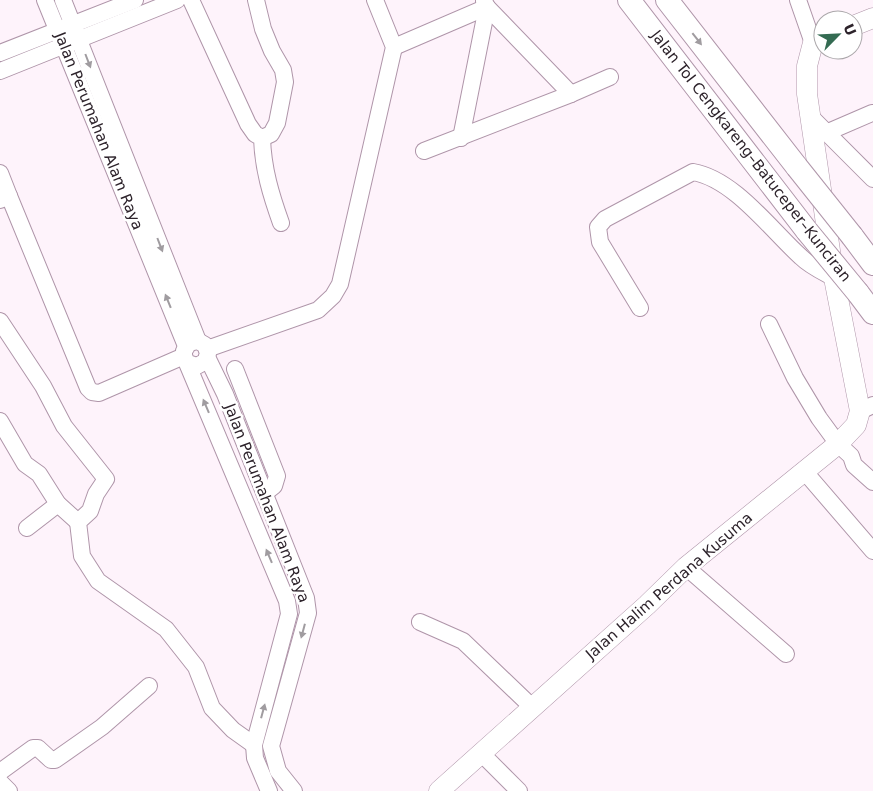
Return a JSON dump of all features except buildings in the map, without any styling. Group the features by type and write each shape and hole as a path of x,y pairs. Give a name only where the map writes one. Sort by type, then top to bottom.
{"highway":[{"name":"Jalan Tol Cengkareng–Batuceper–Kunciran","path":"629,0 806,231 873,312"},
{"name":"Jalan Tol Cengkareng–Batuceper–Kunciran","path":"667,0 873,264"}],"main road":[{"name":"Jalan Halim Perdana Kusuma","path":"439,791 647,605 686,567 805,472 844,450 867,408 834,278 807,94 807,66 813,52"}],"street":[{"name":"Jalan Perumahan Alam Raya","path":"45,0 65,26 72,42 195,352 287,601 289,614 254,745 255,758 269,791"},
{"name":"Jalan Perumahan Alam Raya","path":"63,0 65,26"},
{"path":"0,53 135,0"},
{"path":"0,71 177,0"},
{"path":"191,0 248,124 255,134 262,138"},
{"path":"256,0 263,29 272,52 284,70 285,82 275,128 271,134 262,138"},
{"path":"0,173 4,198 88,388 92,392 99,393 195,352 318,310 333,296 340,284 394,47 375,0"},
{"path":"798,0 813,31"},
{"path":"394,47 486,4"},
{"path":"486,4 571,94"},
{"path":"461,138 486,4"},
{"path":"424,151 461,138 610,77"},
{"path":"828,132 872,113"},
{"path":"811,117 873,179"},
{"path":"262,138 263,161 269,190 281,223"},
{"path":"640,308 600,242 598,227 604,219 693,172 704,174 720,183 746,204 803,259 834,278"},
{"path":"0,321 43,386 64,426 106,479 90,511 78,522"},
{"path":"769,324 795,378 854,465 873,482"},
{"name":"Jalan Perumahan Alam Raya","path":"195,352 225,394 306,598 308,613 271,746 278,771 294,791"},
{"path":"235,369 277,476 274,486 265,494"},
{"path":"225,394 242,386"},
{"path":"0,421 25,464 39,474 58,504 78,522 82,556 98,581 166,629 196,667 212,708 233,730 254,745"},
{"path":"244,442 261,434"},
{"path":"844,450 861,459 873,470"},
{"path":"805,472 873,551"},
{"path":"27,528 58,504"},
{"path":"686,567 786,654"},
{"path":"287,601 306,598"},
{"path":"420,622 463,641 532,707"},
{"path":"0,772 34,748 38,748 51,760 55,760 102,727 149,686"},
{"path":"481,753 519,791"},
{"path":"0,782 9,791"}]}
